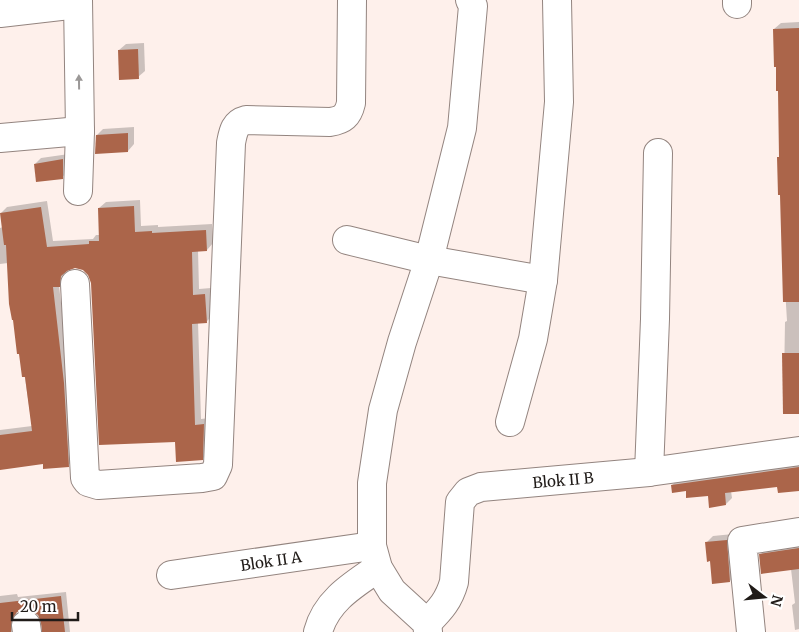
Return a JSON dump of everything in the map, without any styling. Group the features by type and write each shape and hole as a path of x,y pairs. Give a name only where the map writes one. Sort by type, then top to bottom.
{"street":[{"path":"74,284 85,478 88,482 98,485 213,476 218,465 233,132 240,121 246,120 341,121 348,113 351,103 352,0"},
{"path":"428,628 392,591 375,557 372,483 382,410 402,342 430,260 462,128 473,6 470,0"},
{"path":"510,422 533,339 543,280 559,102 557,0"},
{"path":"0,13 78,2 80,131 78,191"},
{"path":"0,138 80,131"},
{"path":"649,472 655,319 658,153"},
{"path":"347,240 430,260 543,280"},
{"name":"Blok II B","path":"428,628 449,597 454,582 460,502 468,492 481,486 649,472 799,451"},
{"path":"751,632 742,541 799,532"},
{"path":"318,632 329,607 375,557"},
{"name":"Blok II A","path":"171,576 375,557"}],"building":[{"path":"799,28 799,302 783,302 777,157 779,157 778,91 776,91 776,67 774,67 773,29"},
{"path":"138,49 139,79 119,80 118,50"},
{"path":"128,133 128,152 95,154 96,135"},
{"path":"63,159 63,179 36,182 34,164"},
{"path":"134,206 135,232 206,230 207,251 192,252 193,295 205,294 207,323 192,324 195,425 204,424 203,460 176,462 175,442 99,445 91,283 88,275 83,270 75,268 61,276 60,287 53,287 64,383 69,467 43,469 43,464 0,470 0,435 32,431 25,377 22,377 9,304 6,245 4,245 0,213 41,207 47,247 89,244 89,241 99,241 98,208"},
{"path":"782,353 799,353 799,414 783,414"},
{"path":"799,467 799,491 778,493 777,487 725,493 726,505 709,508 708,496 686,498 686,491 672,493 671,485"},
{"path":"727,540 730,582 712,584 710,561 707,562 705,542"},
{"path":"799,548 799,569 761,574 759,554"},
{"path":"61,596 65,632 42,632 38,615 31,610 24,610 17,612 12,619 11,632 0,632 0,603"}]}
